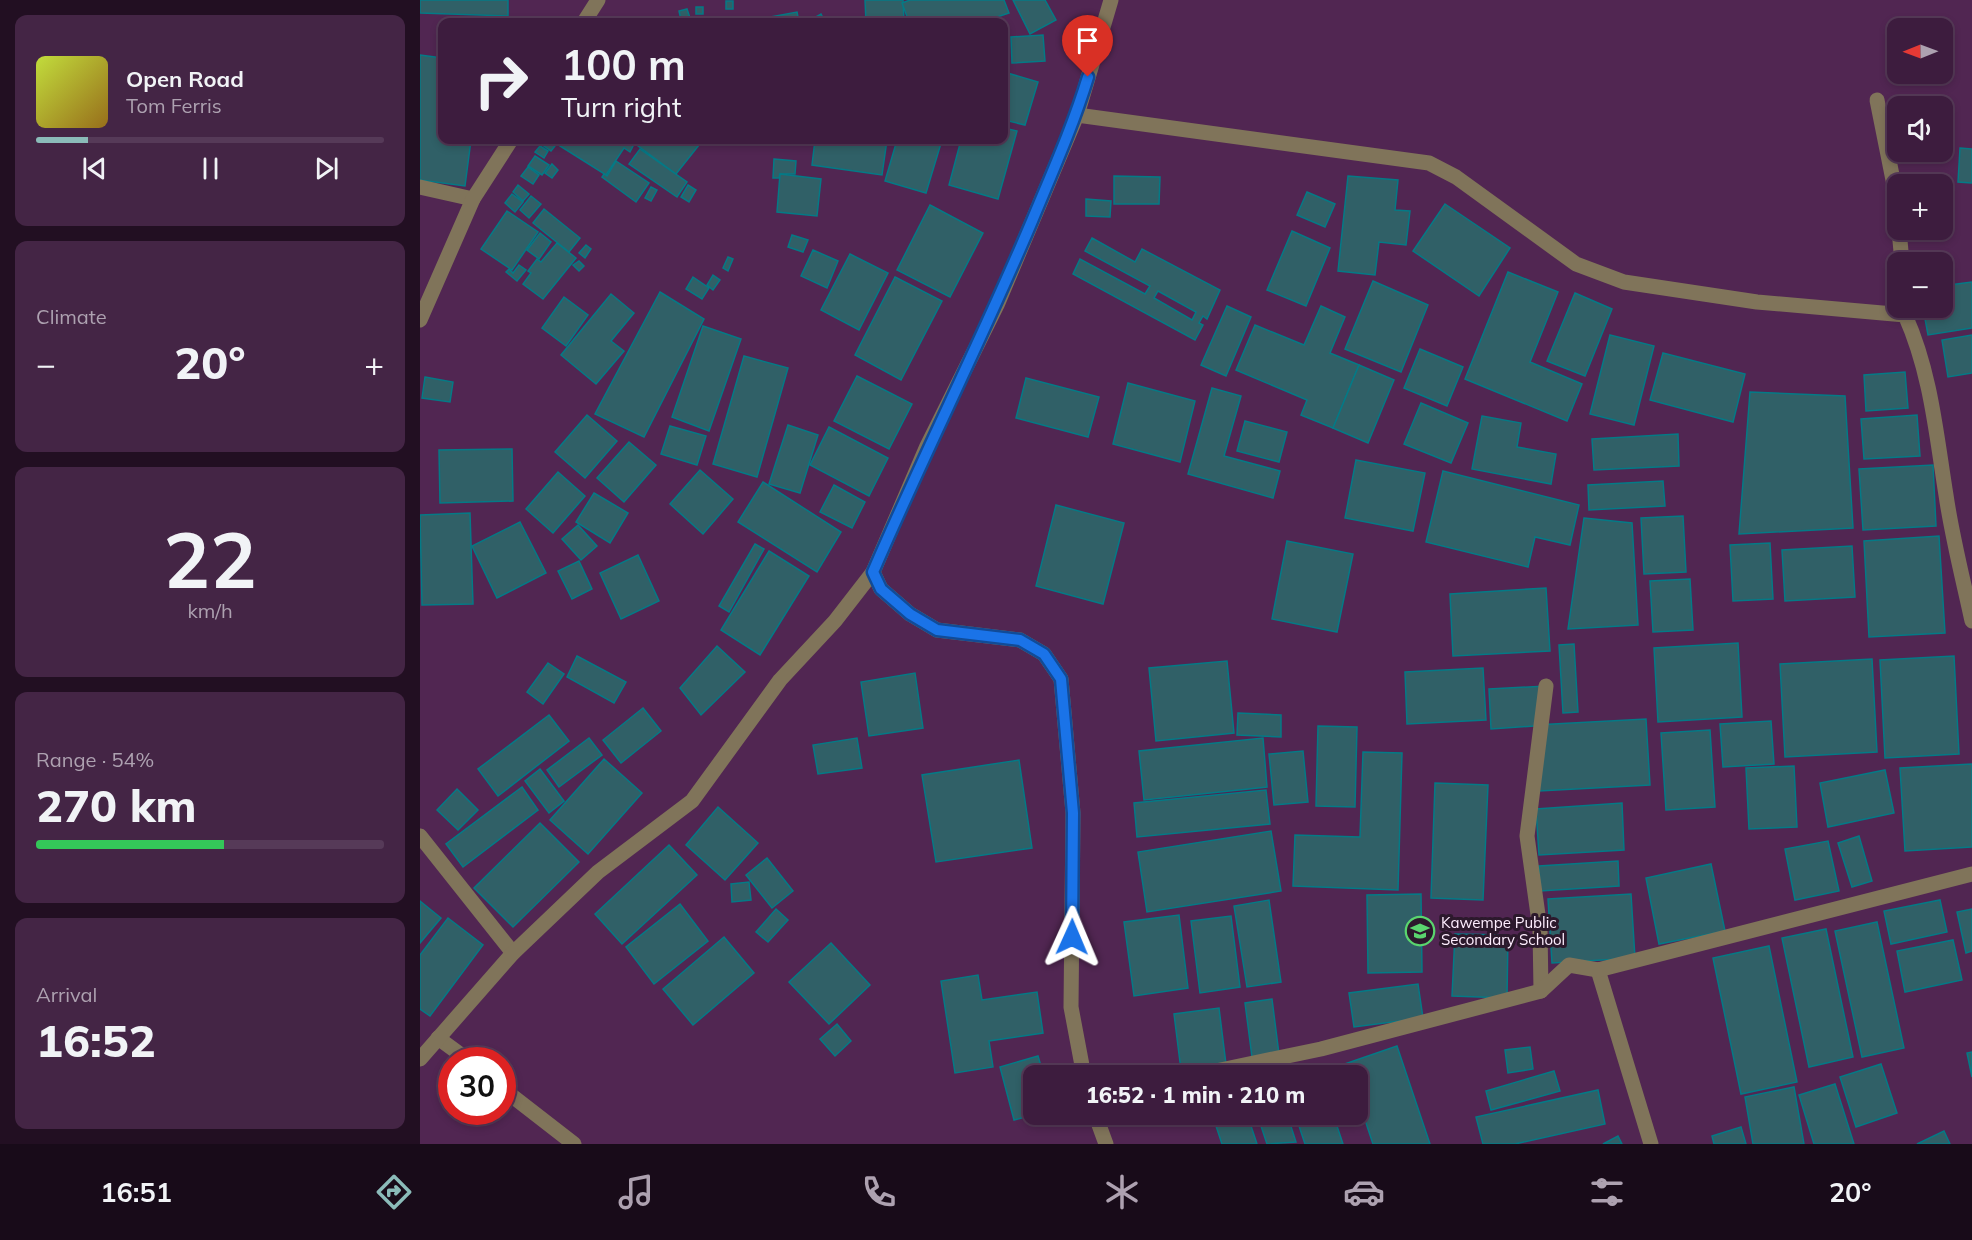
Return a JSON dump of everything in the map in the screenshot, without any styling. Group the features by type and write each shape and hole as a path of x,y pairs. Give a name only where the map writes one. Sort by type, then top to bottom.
{"street":[{"path":"587,18 598,0"},
{"path":"420,1059 513,953 598,872 692,801 780,680 835,621 873,572 927,446 997,304 1077,116 1111,0"},
{"path":"1877,100 1892,174"},
{"path":"1077,116 1429,163 1456,177 1576,264 1623,282 1757,302 1887,310"},
{"path":"420,320 473,199 508,144"},
{"path":"420,188 473,199"},
{"path":"1908,318 1918,343 1930,389 1946,497 1972,621"},
{"path":"873,572 881,589 910,614 937,630 1020,640 1044,654 1061,679 1073,813 1071,1007 1082,1065"},
{"path":"1541,991 1540,929 1527,836 1546,686"},
{"path":"420,836 513,953"},
{"path":"1244,1065 1320,1049 1541,991 1569,965 1598,970 1972,874"},
{"path":"1598,970 1651,1144"},
{"path":"438,1038 450,1047"},
{"path":"516,1099 574,1144"},
{"path":"1099,1125 1106,1144"}],"building":[{"path":"420,0 508,0 508,16 420,13"},
{"path":"865,0 903,0 904,18 866,18"},
{"path":"910,0 1004,0 1009,13 994,18 908,18 902,3"},
{"path":"1013,0 1045,0 1056,20 1030,34"},
{"path":"726,1 733,1 733,9 726,9"},
{"path":"696,7 703,7 703,14 696,14"},
{"path":"687,9 690,18 681,18 679,11"},
{"path":"797,12 798,18 765,18"},
{"path":"1043,35 1045,61 1012,63 1011,37"},
{"path":"420,55 438,57 438,144 470,144 465,186 420,180"},
{"path":"1008,73 1038,82 1025,125 1008,121"},
{"path":"1008,129 1017,131 998,199 949,185 960,144 1008,144"},
{"path":"552,144 555,146 551,151 544,146"},
{"path":"561,144 634,144 630,152 624,148 606,175 560,146"},
{"path":"635,144 700,144 676,174"},
{"path":"815,144 886,144 882,175 812,165"},
{"path":"896,144 941,144 926,193 885,181"},
{"path":"540,146 548,151 544,158 535,152"},
{"path":"1960,148 1972,149 1972,183 1958,182"},
{"path":"640,149 687,182 677,197 629,164"},
{"path":"535,156 549,165 542,175 528,166"},
{"path":"774,159 796,161 795,174 780,174 779,178 773,178"},
{"path":"616,161 649,183 636,202 602,177 604,174 607,176"},
{"path":"552,164 558,170 552,178 545,173"},
{"path":"528,167 539,175 533,184 521,176"},
{"path":"780,174 821,179 817,216 777,212"},
{"path":"1114,176 1160,177 1159,204 1114,204"},
{"path":"1348,176 1398,180 1395,210 1410,211 1406,245 1379,242 1375,275 1338,271"},
{"path":"518,185 529,194 523,201 513,192"},
{"path":"688,185 696,190 689,202 681,197"},
{"path":"651,187 657,190 651,201 645,198"},
{"path":"1307,192 1335,204 1325,227 1297,215"},
{"path":"512,194 523,202 515,212 505,203"},
{"path":"531,196 541,204 529,218 520,210"},
{"path":"1086,199 1111,201 1110,217 1086,216"},
{"path":"1445,204 1510,248 1479,296 1413,251"},
{"path":"930,205 983,233 950,297 897,270"},
{"path":"544,209 580,238 569,252 533,223"},
{"path":"507,211 538,232 512,270 481,249"},
{"path":"1292,231 1330,248 1306,306 1267,290"},
{"path":"540,233 551,242 539,259 527,250"},
{"path":"792,235 808,240 803,252 788,247"},
{"path":"1092,238 1135,262 1142,249 1220,290 1207,319 1203,316 1199,323 1203,325 1195,340 1073,274 1080,259 1145,294 1150,286 1085,251","holes":["1158,291 1196,312 1192,320 1154,298"]},
{"path":"557,243 576,258 543,299 523,284 531,273 528,271 537,259 541,262"},
{"path":"586,245 591,249 585,258 579,253"},
{"path":"813,250 838,261 827,288 801,276"},
{"path":"850,254 888,273 859,330 821,310"},
{"path":"728,257 733,259 728,271 723,268"},
{"path":"579,261 584,266 579,271 573,265"},
{"path":"519,265 526,270 517,281 506,272 509,269 513,273"},
{"path":"1508,272 1558,292 1530,362 1582,384 1567,421 1465,379"},
{"path":"713,275 720,280 713,290 707,285"},
{"path":"693,277 709,288 702,299 686,289"},
{"path":"895,277 942,301 901,380 855,355"},
{"path":"1373,281 1428,305 1401,372 1345,349"},
{"path":"1972,282 1972,328 1928,335 1925,318 1953,318 1953,285"},
{"path":"660,292 704,319 644,437 595,414"},
{"path":"1575,293 1612,309 1585,376 1547,361"},
{"path":"611,294 634,313 611,341 624,351 596,384 561,355"},
{"path":"564,297 588,315 566,346 542,328"},
{"path":"1227,306 1251,317 1226,376 1201,365"},
{"path":"1321,306 1345,317 1330,353 1359,365 1333,428 1301,415 1307,400 1236,370 1255,325 1304,345"},
{"path":"703,326 741,339 709,431 672,417"},
{"path":"1610,335 1654,346 1634,425 1590,414"},
{"path":"1972,335 1972,373 1948,377 1942,340"},
{"path":"1420,349 1463,367 1447,406 1404,388"},
{"path":"1663,353 1745,374 1733,422 1650,400"},
{"path":"744,356 788,368 757,477 713,464"},
{"path":"1359,365 1394,380 1368,443 1333,428"},
{"path":"1905,372 1908,408 1866,411 1864,375"},
{"path":"857,376 912,404 889,449 834,421"},
{"path":"425,377 453,382 450,402 422,398"},
{"path":"1026,378 1099,397 1088,437 1016,418"},
{"path":"1128,383 1195,401 1180,462 1113,444"},
{"path":"1212,388 1241,396 1224,456 1280,471 1273,498 1188,474"},
{"path":"1750,392 1845,396 1853,528 1739,534"},
{"path":"1421,403 1468,423 1451,463 1404,444"},
{"path":"587,415 617,441 585,478 555,452"},
{"path":"1917,415 1920,456 1864,459 1861,419"},
{"path":"1482,416 1521,423 1517,447 1556,454 1551,484 1472,469"},
{"path":"1245,421 1287,432 1279,462 1237,451"},
{"path":"788,425 818,435 800,493 769,484"},
{"path":"670,426 706,436 697,465 661,454"},
{"path":"829,427 888,458 869,496 810,465"},
{"path":"1678,434 1679,466 1594,470 1592,439"},
{"path":"629,442 656,465 624,502 597,478"},
{"path":"512,449 513,501 440,503 439,450"},
{"path":"1356,460 1425,473 1413,531 1345,518"},
{"path":"1933,465 1936,526 1863,530 1859,469"},
{"path":"700,470 733,499 703,534 670,504"},
{"path":"1443,471 1579,505 1570,545 1535,537 1528,567 1426,542"},
{"path":"558,472 585,496 553,533 526,509"},
{"path":"1663,481 1665,506 1589,510 1588,485"},
{"path":"763,482 841,532 817,572 738,522"},
{"path":"834,485 865,502 852,528 820,512"},
{"path":"594,493 628,513 610,543 576,522"},
{"path":"1056,505 1124,523 1103,604 1036,586"},
{"path":"470,513 473,604 422,605 420,515"},
{"path":"1683,516 1686,572 1644,574 1641,518"},
{"path":"1584,518 1632,523 1638,625 1568,629"},
{"path":"520,522 546,573 497,598 472,546"},
{"path":"578,525 597,546 581,560 562,539"},
{"path":"1939,536 1945,633 1869,637 1864,541"},
{"path":"1287,541 1353,554 1337,632 1272,619"},
{"path":"1770,543 1773,599 1733,601 1730,545"},
{"path":"755,544 764,549 729,612 719,606"},
{"path":"1852,546 1855,597 1785,601 1782,550"},
{"path":"769,551 809,576 760,655 721,630"},
{"path":"638,555 659,601 621,619 600,573"},
{"path":"579,561 592,589 572,599 558,571"},
{"path":"1690,579 1693,630 1653,632 1650,581"},
{"path":"1546,588 1550,651 1453,656 1450,594"},
{"path":"1738,643 1742,717 1658,722 1654,648"},
{"path":"1574,644 1578,712 1563,713 1559,645"},
{"path":"717,646 745,672 701,715 680,688"},
{"path":"577,656 626,682 614,703 567,677"},
{"path":"1954,656 1959,754 1885,758 1880,660"},
{"path":"1872,659 1877,752 1785,757 1780,664"},
{"path":"1227,661 1234,733 1156,741 1149,668"},
{"path":"548,663 564,674 543,704 527,692"},
{"path":"1483,668 1486,720 1407,724 1405,672"},
{"path":"915,673 923,728 869,736 861,682"},
{"path":"1546,686 1548,725 1491,729 1489,689"},
{"path":"643,708 661,731 621,763 603,740"},
{"path":"1238,713 1281,715 1281,737 1237,735"},
{"path":"549,715 569,741 498,796 478,769"},
{"path":"1646,719 1650,785 1539,791 1535,725"},
{"path":"1771,721 1774,764 1723,767 1720,724"},
{"path":"1318,726 1357,727 1355,807 1316,806"},
{"path":"1710,730 1715,807 1666,810 1661,733"},
{"path":"589,738 602,755 559,787 547,770"},
{"path":"857,738 862,768 818,774 813,745"},
{"path":"1263,738 1267,787 1144,800 1139,751"},
{"path":"1303,751 1308,802 1274,805 1269,754"},
{"path":"1363,752 1402,753 1398,890 1293,886 1295,835 1360,837"},
{"path":"604,759 642,793 588,854 550,820"},
{"path":"1019,760 1032,848 936,862 922,775"},
{"path":"1972,764 1972,847 1905,851 1900,768"},
{"path":"1794,766 1797,827 1749,829 1746,768"},
{"path":"540,769 564,801 549,813 525,781"},
{"path":"1885,770 1894,813 1828,827 1820,783"},
{"path":"1435,783 1488,785 1483,900 1431,898"},
{"path":"522,787 538,810 463,867 446,844"},
{"path":"457,789 478,810 458,830 437,810"},
{"path":"1266,790 1270,824 1137,837 1134,803"},
{"path":"1622,803 1624,850 1539,855 1536,809"},
{"path":"718,807 758,843 725,880 686,845"},
{"path":"540,823 579,862 513,927 474,888"},
{"path":"1271,831 1281,891 1147,912 1138,852"},
{"path":"1859,836 1872,881 1852,887 1838,843"},
{"path":"1828,841 1839,891 1795,900 1785,849"},
{"path":"669,845 697,875 622,944 595,914"},
{"path":"767,858 793,891 772,908 746,875"},
{"path":"1618,861 1619,886 1540,891 1539,866"},
{"path":"1711,864 1725,931 1659,944 1646,878"},
{"path":"749,882 751,900 732,902 731,884"},
{"path":"1421,894 1422,972 1368,973 1367,895"},
{"path":"1631,894 1635,958 1552,963 1548,899"},
{"path":"1269,900 1281,982 1247,987 1234,906"},
{"path":"1940,900 1947,932 1891,944 1884,911"},
{"path":"420,901 441,918 420,943"},
{"path":"680,904 708,941 654,984 626,947"},
{"path":"776,909 788,920 768,942 756,932"},
{"path":"1972,909 1972,951 1966,953 1957,912"},
{"path":"1179,915 1188,988 1134,996 1124,922"},
{"path":"1231,916 1240,987 1200,993 1191,921"},
{"path":"448,918 483,945 430,1016 420,1009 420,955"},
{"path":"1877,922 1904,1048 1862,1057 1835,931"},
{"path":"1826,929 1853,1057 1809,1067 1782,938"},
{"path":"1455,934 1508,935 1507,998 1452,996"},
{"path":"724,937 754,973 693,1025 663,989"},
{"path":"1953,940 1962,980 1905,992 1897,951"},
{"path":"831,943 870,985 829,1024 789,982"},
{"path":"1769,946 1797,1082 1741,1094 1713,958"},
{"path":"978,975 982,1000 1037,992 1043,1033 989,1041 993,1067 955,1073 941,981"},
{"path":"1418,984 1423,1018 1354,1027 1349,993"},
{"path":"1272,999 1279,1054 1252,1057 1245,1003"},
{"path":"1219,1008 1226,1064 1180,1065 1174,1014"},
{"path":"837,1024 851,1041 835,1056 820,1039"},
{"path":"1397,1046 1430,1144 1373,1144 1367,1125 1368,1065 1342,1065"},
{"path":"1530,1047 1533,1069 1508,1073 1505,1050"},
{"path":"1972,1052 1972,1077 1967,1053"},
{"path":"1038,1056 1041,1065 1023,1065 1023,1118 1014,1120 1000,1067"},
{"path":"1881,1064 1897,1113 1856,1127 1840,1077"},
{"path":"1554,1071 1560,1091 1491,1110 1486,1091"},
{"path":"1835,1084 1854,1144 1814,1144 1799,1095"},
{"path":"1794,1087 1804,1144 1753,1144 1745,1097"},
{"path":"1598,1090 1605,1124 1515,1144 1483,1144 1476,1117"},
{"path":"1216,1125 1251,1125 1257,1144 1222,1144"},
{"path":"1261,1125 1291,1125 1296,1142 1267,1144"},
{"path":"1299,1125 1337,1125 1343,1144 1305,1144"},
{"path":"1741,1127 1746,1144 1714,1144 1712,1136"},
{"path":"1944,1131 1950,1144 1917,1144"},
{"path":"1618,1136 1622,1144 1603,1144"}],"place":[{"name":"Kawempe Public Secondary School","path":"1420,931"}],"route":[{"path":"1072,937 1073,813 1061,679 1044,654 1020,640 937,630 910,614 881,589 873,572 927,446 997,304 1077,116 1088,77"}]}
